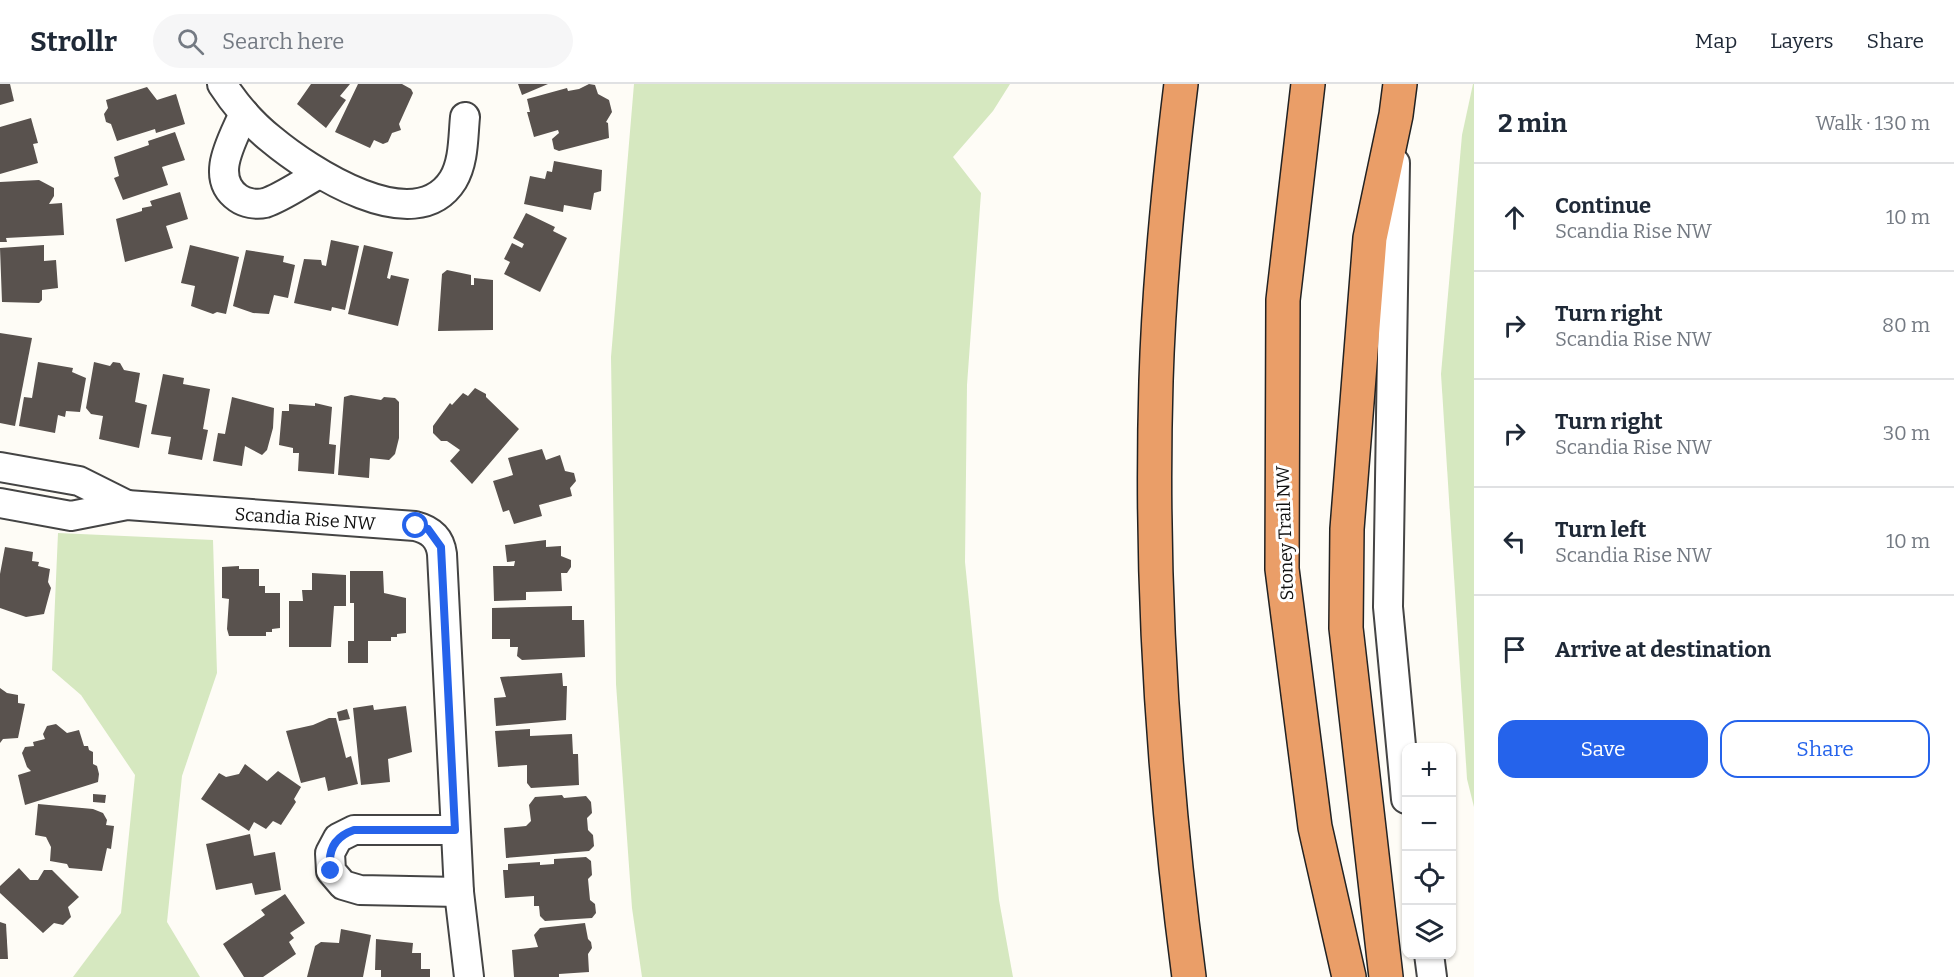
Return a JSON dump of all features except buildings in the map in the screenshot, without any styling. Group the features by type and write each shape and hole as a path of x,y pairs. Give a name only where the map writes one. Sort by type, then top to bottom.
{"highway":[{"path":"1181,84 1170,175 1156,380 1155,513 1161,700 1172,845 1189,977"},
{"name":"Stoney Trail NW","path":"1308,84 1283,300 1282,569 1315,827 1349,977"},
{"path":"1386,977 1346,628 1347,562 1370,238 1398,100"}],"street":[{"path":"222,84 268,138 319,174 382,200 402,205 424,202 443,191 452,181 459,165 465,117"},
{"path":"1398,100 1388,607 1407,797"},
{"path":"244,112 223,171 228,188 233,195 242,201 264,203 319,174"},
{"name":"Scandia Rise NW","path":"0,466 78,481 127,505"},
{"name":"Scandia Rise NW","path":"0,503 71,516 127,505 416,526 428,529 436,537 442,554 455,830 459,892 469,977"},
{"path":"455,830 354,830 345,833 333,845 329,862 336,879 351,889 459,892"},
{"path":"1430,959 1432,977"}],"green space":[{"path":"634,84 1010,84 993,111 953,157 981,193 967,385 965,562 999,900 1013,977 642,977 632,908 616,684 611,357"},
{"path":"1473,84 1474,807 1467,779 1441,374 1462,135"},
{"path":"58,533 213,540 217,673 182,776 167,922 200,977 73,977 121,913 135,775 81,695 52,670"}],"route":[{"path":"331,871 329,862 333,845 345,833 354,830 455,830 442,554 436,537 428,529 416,526"}]}
